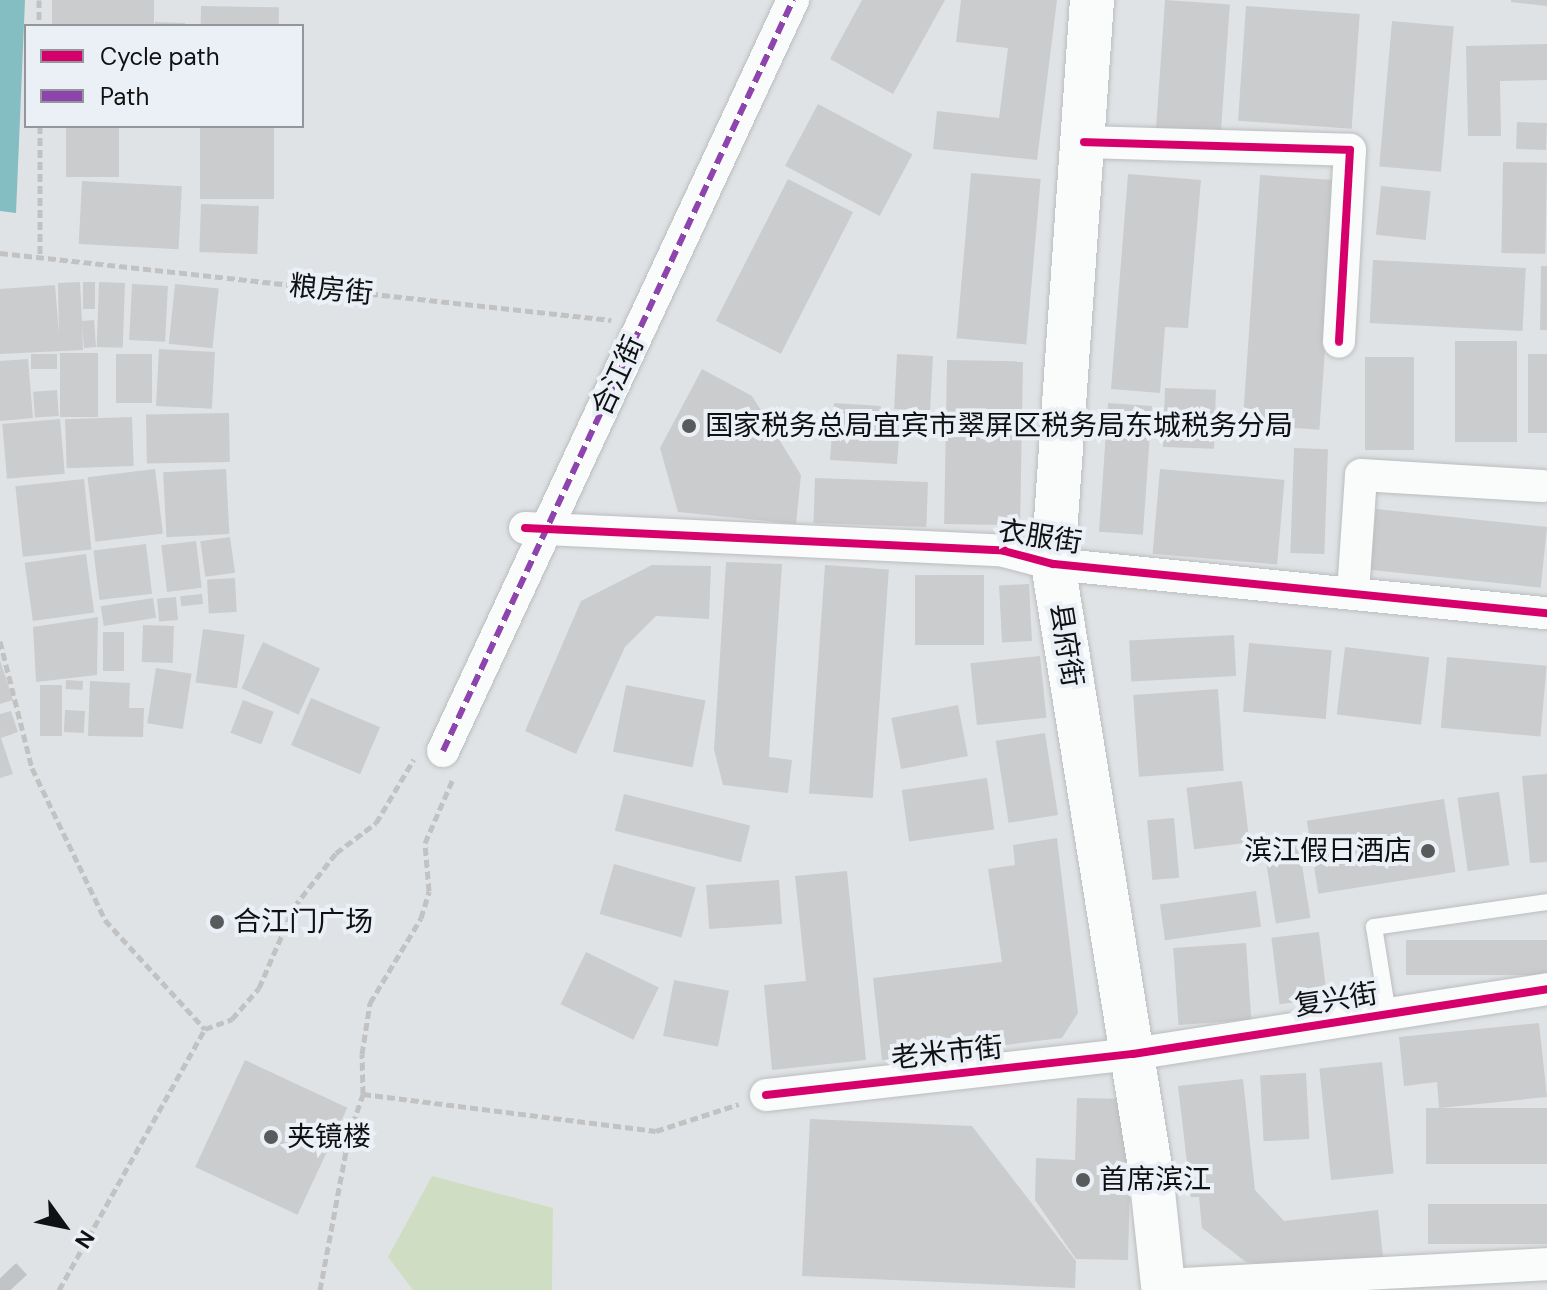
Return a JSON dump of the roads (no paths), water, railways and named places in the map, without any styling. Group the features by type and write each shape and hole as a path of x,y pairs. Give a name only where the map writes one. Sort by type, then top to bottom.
{"main road":[{"name":"县府街","path":"1092,0 1053,564 1133,1054 1163,1285"}],"street":[{"name":"合江街","path":"431,750 536,529 642,323 793,0"},
{"path":"1084,142 1350,150 1339,342"},
{"path":"1353,593 1361,475 1543,486"},
{"name":"衣服街","path":"536,529 1004,551 1053,564 1547,613"},
{"name":"复兴街","path":"1133,1054 1547,989"},
{"name":"老米市街","path":"766,1095 1133,1054"},
{"path":"1163,1285 1547,1264"}],"lane":[{"path":"1388,1014 1374,927 1547,902"}],"water":[{"path":"0,0 25,0 16,213 0,211"}],"tunnel":[{"path":"0,1278 11,1290"}],"place":[{"name":"国家税务总局宜宾市翠屏区税务局东城税务分局","path":"689,426"},
{"name":"滨江假日酒店","path":"1428,851"},
{"name":"合江门广场","path":"217,922"},
{"name":"夹镜楼","path":"271,1137"},
{"name":"首席滨江","path":"1083,1180"}]}
